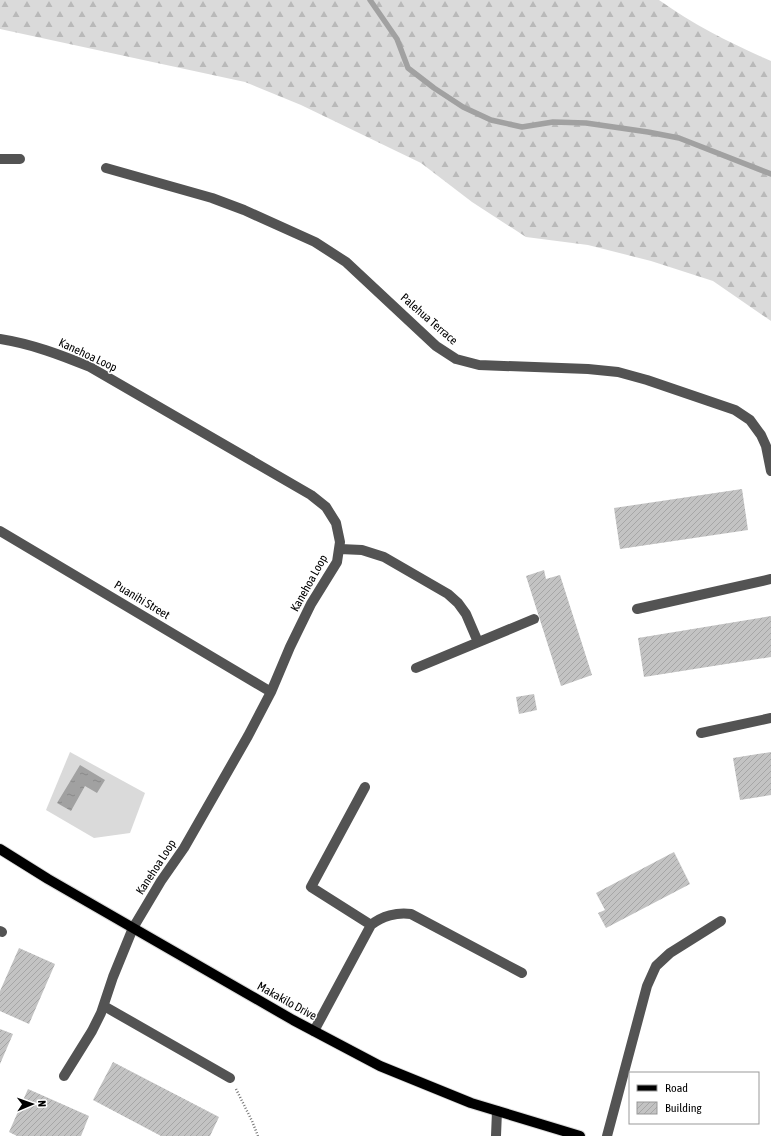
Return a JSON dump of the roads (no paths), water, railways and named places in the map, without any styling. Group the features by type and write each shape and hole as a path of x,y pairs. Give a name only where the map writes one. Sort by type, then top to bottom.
{"main road":[{"name":"Makakilo Drive","path":"0,849 48,879 133,928 314,1031 380,1066 471,1103 580,1136"}],"street":[{"path":"0,159 20,159"},
{"name":"Palehua Terrace","path":"106,168 212,198 244,210 314,242 346,262 436,346 456,359 479,365 588,369 618,372 648,380 735,410 750,420 761,435 766,446 771,469"},
{"name":"Kanehoa Loop","path":"0,339 22,342 57,353 90,367 316,498 326,506 333,517 338,529 340,549 334,568 311,604 290,646 271,692 248,736 184,848 160,881 133,928 113,977 104,1006 92,1031 64,1076"},
{"name":"Puanihi Street","path":"0,531 271,692"},
{"path":"340,549 362,550 384,557 448,594 458,603 466,614 478,642"},
{"path":"637,609 771,579"},
{"path":"416,668 534,619"},
{"path":"701,733 771,718"},
{"path":"365,787 311,887 371,925"},
{"path":"314,1031 371,925 380,919 395,914 411,914 522,973"},
{"path":"607,1136 647,986 656,966 670,953 721,921"},
{"path":"104,1006 230,1078"},
{"path":"496,1136 497,1111"}],"water":[{"path":"80,765 105,780 97,793 85,786 71,811 57,803"}],"waterway":[{"path":"370,0 397,39 408,68 434,88 463,107 491,120 522,127 553,122 586,123 648,132 679,138 771,174"}]}
